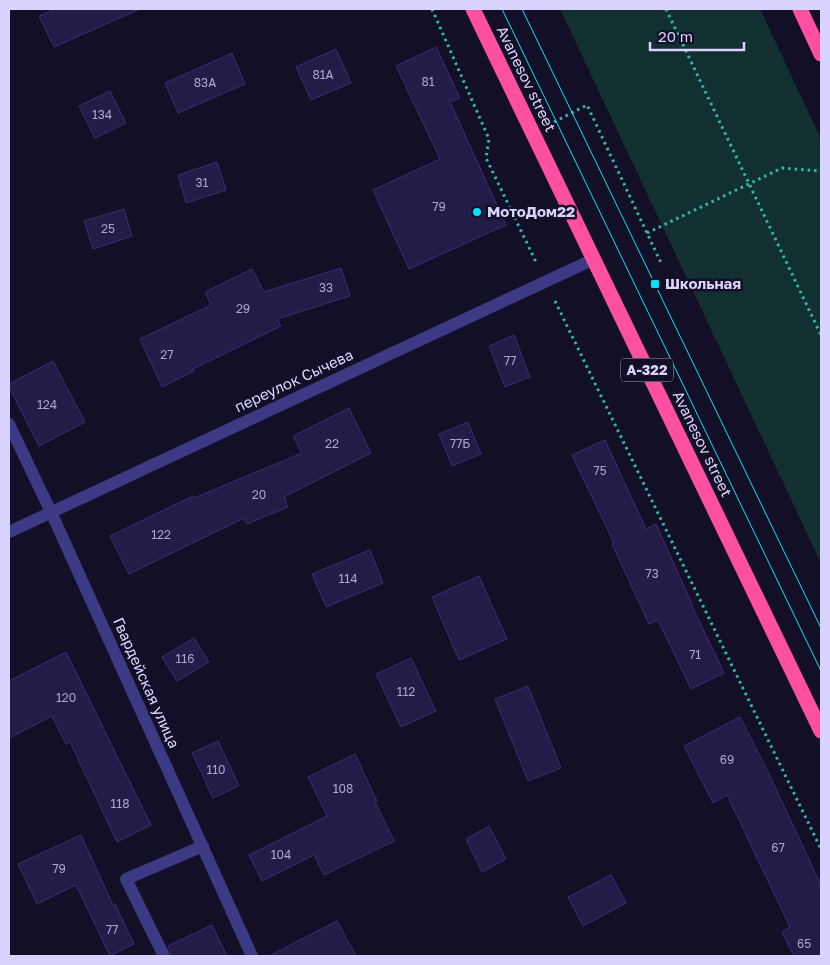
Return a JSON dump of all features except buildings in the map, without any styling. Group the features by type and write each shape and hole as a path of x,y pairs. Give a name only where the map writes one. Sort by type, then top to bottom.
{"highway":[{"name":"Avanesov street","path":"473,9 821,731"},
{"path":"800,9 821,54"}],"street":[{"name":"переулок Сычева","path":"9,532 594,259"},
{"name":"Гвардейская улица","path":"9,424 51,512 252,956"},
{"path":"164,956 126,879 203,846"}],"path":[{"path":"432,9 489,139 486,158 821,850"},
{"path":"666,9 821,335"},
{"path":"551,123 587,105 662,265"},
{"path":"647,233 782,168 821,171"}],"green space":[{"path":"560,9 760,9 821,139 821,563"}],"tram line":[{"path":"502,9 821,671"},
{"path":"522,9 821,628"}],"place":[{"name":"МотоДом22","path":"477,212"},
{"name":"Школьная","path":"655,284"}]}
